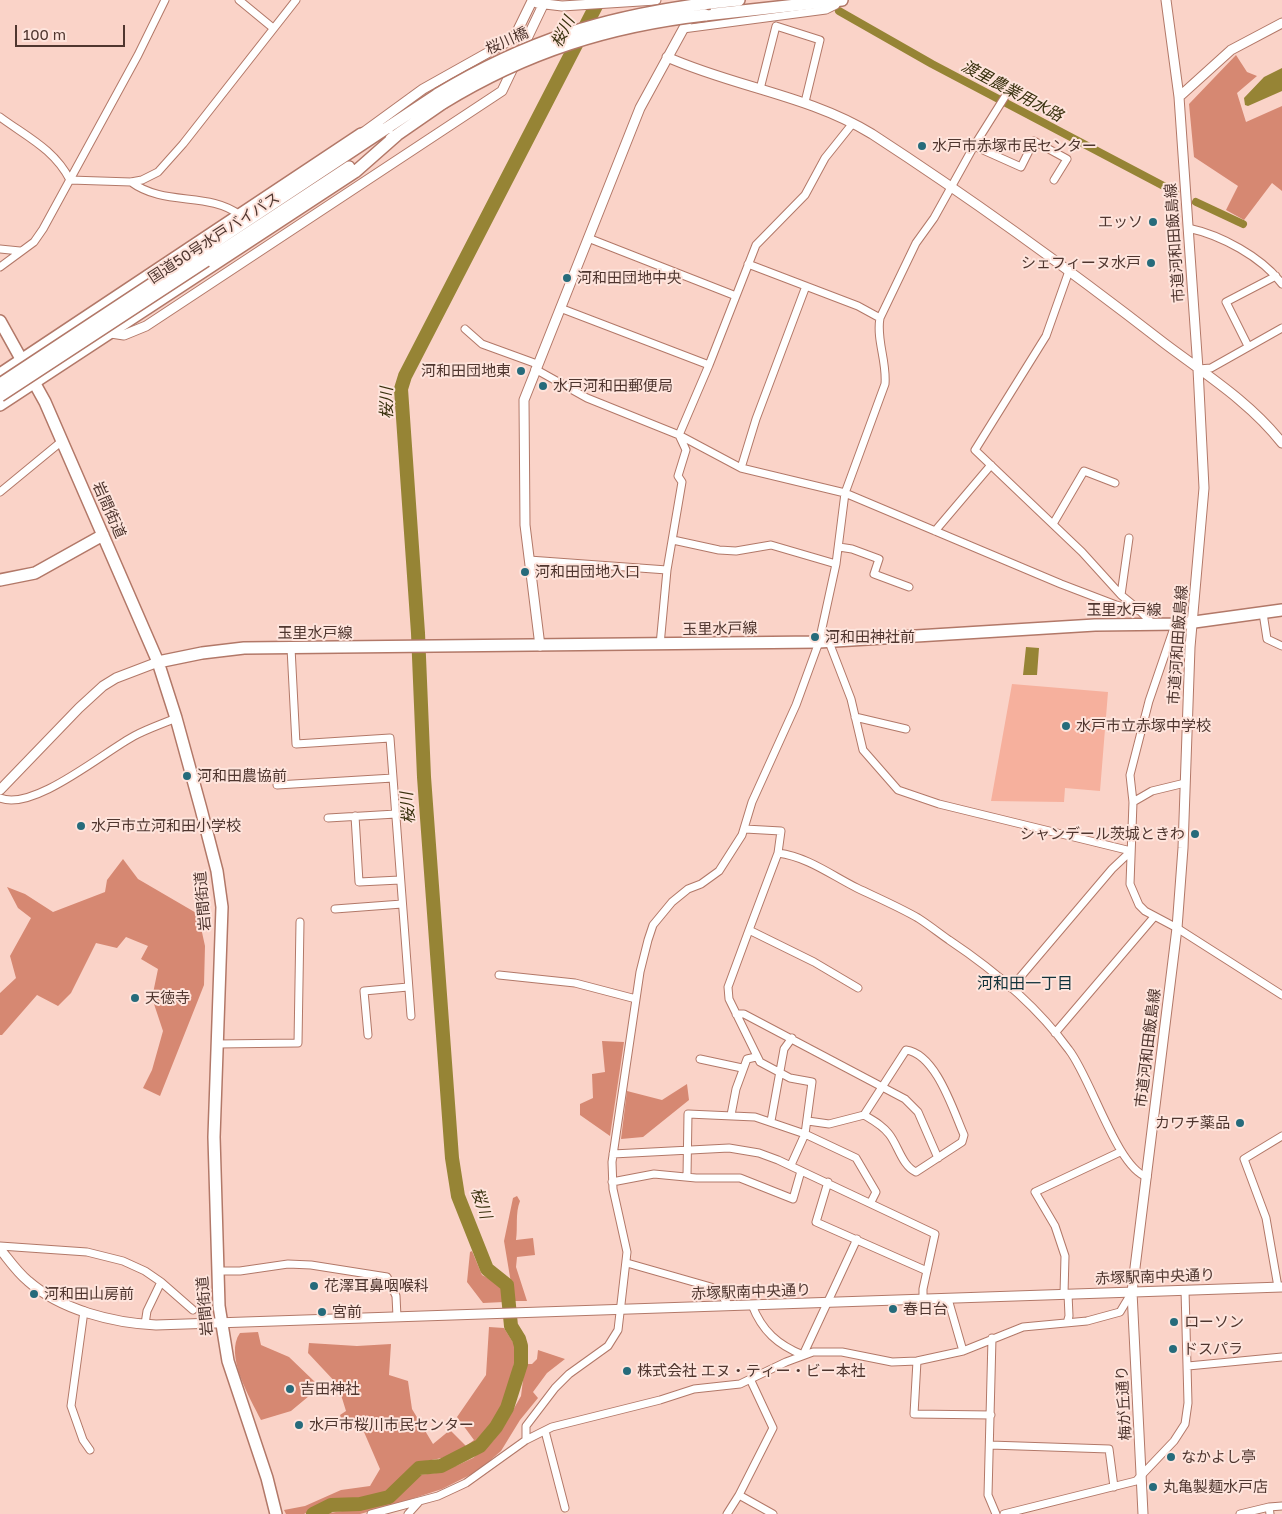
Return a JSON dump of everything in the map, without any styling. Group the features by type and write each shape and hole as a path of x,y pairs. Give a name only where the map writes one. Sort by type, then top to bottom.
{"main road":[{"path":"705,1 739,0"},
{"name":"桜川橋","path":"441,99 495,73 567,44 614,30 705,15 840,0"},
{"name":"桜川橋","path":"441,99 491,64 564,34 612,20 705,1"},
{"name":"国道50号水戸バイパス","path":"0,396 388,128 441,99"},
{"name":"国道50号水戸バイパス","path":"0,384 397,135 441,99"},
{"path":"0,374 361,134 388,128"},
{"path":"0,405 111,334 355,172 397,135"},
{"name":"岩間街道","path":"0,321 23,359 62,441 158,662 176,718 217,871 221,894 214,1146 220,1323 228,1361 267,1478 276,1514"},
{"path":"0,580 35,573 103,535"},
{"name":"玉里水戸線","path":"158,662 225,650 291,648 824,642 1095,625 1192,624 1282,610"}],"street":[{"path":"0,267 34,242 43,229 65,193 70,180 138,55 165,0"},
{"path":"239,0 273,28"},
{"path":"70,180 131,182 151,176 168,162 296,0"},
{"path":"361,134 423,89 514,38 531,0 543,6 656,0"},
{"path":"683,29 826,10 836,5 840,0"},
{"name":"市道河和田飯島線","path":"1132,1292 1177,928 1192,624 1204,488 1198,369 1179,97 1166,0"},
{"path":"540,646 525,525 525,460 522,414 526,394 640,108 683,29 705,1"},
{"path":"111,334 124,335 146,326 502,91 543,6"},
{"path":"1179,97 1230,50 1282,23"},
{"path":"760,89 776,26 820,40 805,102"},
{"path":"667,57 692,68 805,102 853,123 1069,271 1260,417 1281,439"},
{"path":"526,1440 526,1426 555,1388 613,1340 618,1330 627,1263 625,1242 612,1182 613,1154 636,999 644,954 653,925 680,894 701,884 719,871 745,829 752,802 824,642 846,493 885,384 887,368 878,329 880,318 916,243 951,189 974,146 1006,95"},
{"path":"0,117 48,150 63,166 70,180"},
{"path":"660,645 667,570 682,482 678,476 686,450 679,435 709,365 756,245 805,195 825,158 853,123"},
{"path":"974,146 1021,167 1034,141 1067,159 1054,180"},
{"path":"131,182 153,194 197,200 231,208 240,215"},
{"path":"1188,228 1201,231 1256,258 1282,284"},
{"path":"588,238 736,296"},
{"path":"0,249 20,251"},
{"path":"748,264 858,306 880,318"},
{"path":"1069,271 1046,336 975,450 1053,524 1121,595 1154,625"},
{"path":"1248,346 1226,302 1276,276"},
{"path":"741,468 756,419 806,286"},
{"path":"560,308 709,365"},
{"path":"1198,369 1210,368 1282,328"},
{"path":"465,329 482,344 536,366 587,398 679,435 741,468 846,493 1061,584 1116,605 1140,611"},
{"path":"0,492 62,441"},
{"path":"935,531 991,465"},
{"path":"1053,524 1084,471 1115,483"},
{"path":"1121,595 1129,538"},
{"path":"673,540 719,550 736,551 771,546 836,564"},
{"path":"839,547 852,549 879,559 874,574 909,588"},
{"path":"529,560 667,570"},
{"path":"1263,613 1267,639 1282,646"},
{"path":"1176,625 1149,701 1130,775 1133,802 1130,884 1139,904 1154,917 1177,928 1282,995"},
{"path":"824,642 851,699 863,750 898,790 939,804 1132,851"},
{"path":"291,648 296,744 390,738 410,1016"},
{"path":"0,790 78,708 103,686 121,676 158,662"},
{"path":"855,716 906,729"},
{"path":"0,798 15,800 26,798 53,787 135,736 176,718"},
{"path":"277,785 393,778"},
{"path":"1133,802 1152,791 1185,783"},
{"path":"328,818 396,814"},
{"path":"355,816 359,882 400,880"},
{"path":"745,829 781,831 778,853 728,987 729,998 756,1057 768,1067 790,1078 812,1082 805,1134 790,1165"},
{"path":"1011,988 1112,869 1132,851"},
{"path":"778,853 798,858 821,868 921,920 985,964 1011,988 1070,1050 1085,1076 1120,1152 1139,1174 1147,1177"},
{"path":"335,909 402,904"},
{"path":"1055,1033 1154,917"},
{"path":"218,1044 298,1043 300,922"},
{"path":"749,930 814,962 858,988"},
{"path":"499,975 575,983 636,999"},
{"path":"368,1035 364,991 408,987"},
{"path":"736,1014 744,1014 792,1038 905,1099 918,1112 938,1158"},
{"path":"771,1122 784,1049 792,1038"},
{"path":"808,1121 829,1124 864,1115 906,1050 913,1051 939,1078 964,1135 962,1142 916,1172 909,1169 891,1136 881,1125 864,1115"},
{"path":"731,1115 742,1068 747,1059 756,1057"},
{"path":"700,1059 742,1068"},
{"path":"687,1176 688,1114 731,1115 771,1122 805,1134 856,1158 876,1192 871,1202"},
{"path":"1280,1287 1266,1218 1244,1159 1282,1136"},
{"path":"613,1154 729,1148 743,1149 790,1165 871,1202 935,1234 923,1289 923,1300"},
{"path":"1067,1323 1069,1316 1066,1294 1065,1256 1055,1226 1036,1192 1120,1152"},
{"path":"612,1182 654,1174 740,1178 792,1199 801,1171"},
{"path":"828,1182 816,1222 927,1271"},
{"path":"803,1355 857,1239"},
{"path":"0,1248 78,1251 106,1256 136,1266 161,1282 193,1310"},
{"name":"赤塚駅南中央通り","path":"0,1248 16,1270 38,1289 84,1311 109,1318 145,1324 1280,1287"},
{"path":"627,1263 711,1287 722,1294 729,1306"},
{"path":"217,1271 288,1264 311,1265 387,1277 396,1296 397,1317"},
{"path":"145,1324 148,1311 161,1282"},
{"path":"1004,1514 1136,1481 1174,1441 1185,1424 1188,1403 1185,1290"},
{"path":"371,1514 418,1503 466,1483 526,1440 545,1431 587,1417 646,1404 694,1389 740,1384 812,1352 842,1352 892,1362 917,1360 963,1351 1023,1327 1088,1321 1120,1312 1132,1292"},
{"name":"梅が丘通り","path":"1132,1292 1143,1514"},
{"path":"948,1299 963,1351"},
{"path":"752,1305 757,1318 780,1344 803,1355"},
{"path":"84,1311 71,1406 83,1440 90,1450"},
{"path":"992,1338 988,1496 996,1514"},
{"path":"1188,1366 1282,1357"},
{"path":"917,1360 913,1391 914,1414 991,1415"},
{"path":"727,1514 739,1495 773,1428 750,1381"},
{"path":"545,1431 566,1508"},
{"path":"990,1445 1109,1450 1114,1487"},
{"path":"739,1495 773,1514"},
{"path":"408,1514 418,1503"},
{"path":"1240,1514 1270,1511 1282,1506"}],"shaded area":[{"path":"1236,55 1247,72 1257,76 1237,93 1246,122 1282,106 1282,191 1272,183 1244,220 1226,210 1238,186 1194,157 1189,104"},
{"path":"1282,68 1282,91 1248,106 1245,105 1244,98 1264,77"},
{"path":"1026,647 1039,648 1037,675 1023,675"},
{"path":"1012,684 1108,692 1100,791 1065,788 1064,802 991,801"},
{"path":"123,859 138,879 198,914 205,946 204,985 160,1096 143,1088 152,1070 163,1031 152,998 158,969 141,959 148,946 126,937 117,948 96,943 71,993 58,1006 37,995 0,1035 0,993 16,978 10,956 31,918 18,908 7,887 25,894 53,912 105,892 107,880"},
{"path":"602,1041 624,1042 610,1136 580,1115 580,1104 593,1098 592,1074 605,1072"},
{"path":"687,1084 689,1100 643,1137 621,1139 627,1091 662,1100"},
{"path":"517,1196 520,1201 516,1240 533,1238 535,1255 517,1257 516,1267 527,1301 514,1301 504,1241 513,1198"},
{"path":"472,1251 482,1275 502,1285 504,1302 483,1303 467,1282 470,1252"},
{"path":"489,1327 504,1328 514,1344 515,1359 507,1396 494,1420 476,1441 462,1450 442,1458 421,1462 413,1466 406,1477 386,1493 362,1499 333,1501 304,1514 286,1514 284,1510 305,1506 341,1490 370,1486 380,1469 364,1432 344,1426 340,1415 346,1411 338,1385 308,1353 309,1343 357,1346 391,1344 389,1375 408,1381 412,1409 433,1444 450,1430 466,1446 474,1440 457,1417 486,1375"},
{"path":"258,1332 261,1345 289,1357 315,1382 315,1391 291,1411 261,1420 245,1389 235,1353 236,1342 240,1333"},
{"path":"538,1350 565,1359 547,1373 533,1392 538,1398 520,1420 501,1451 478,1471 442,1489 360,1514 323,1514 381,1505 389,1501 419,1475 436,1473 473,1458 493,1441 504,1426 521,1396 525,1364 532,1364 537,1359"}],"waterway":[{"name":"桜川","path":"313,1514 331,1505 360,1504 389,1497 419,1468 441,1466 480,1446 496,1427 507,1408 521,1364 521,1346 511,1326 507,1285 487,1269 458,1196 452,1158 424,777 418,633 401,389 405,376 599,0"},
{"name":"渡里農業用水路","path":"839,11 932,64 1175,192"},
{"name":"渡里農業用水路","path":"1196,202 1243,224"}],"place":[{"name":"水戸市赤塚市民センター","path":"922,146"},
{"name":"エッソ","path":"1153,222"},
{"name":"シェフィーヌ水戸","path":"1151,263"},
{"name":"河和田団地中央","path":"567,278"},
{"name":"河和田団地東","path":"521,371"},
{"name":"水戸河和田郵便局","path":"543,386"},
{"name":"河和田団地入口","path":"525,572"},
{"name":"河和田神社前","path":"815,637"},
{"name":"水戸市立赤塚中学校","path":"1066,726"},
{"name":"河和田農協前","path":"187,776"},
{"name":"水戸市立河和田小学校","path":"81,826"},
{"name":"シャンデール茨城ときわ","path":"1195,834"},
{"name":"天徳寺","path":"135,998"},
{"name":"カワチ薬品","path":"1240,1123"},
{"name":"花澤耳鼻咽喉科","path":"314,1286"},
{"name":"河和田山房前","path":"34,1294"},
{"name":"春日台","path":"893,1309"},
{"name":"宮前","path":"322,1312"},
{"name":"ローソン","path":"1174,1322"},
{"name":"ドスパラ","path":"1173,1349"},
{"name":"株式会社 エヌ・ティー・ビー本社","path":"627,1371"},
{"name":"吉田神社","path":"290,1389"},
{"name":"水戸市桜川市民センター","path":"299,1425"},
{"name":"なかよし亭","path":"1171,1457"},
{"name":"丸亀製麺水戸店","path":"1153,1487"}],"district":[{"name":"河和田一丁目","path":"1025,984"}]}
